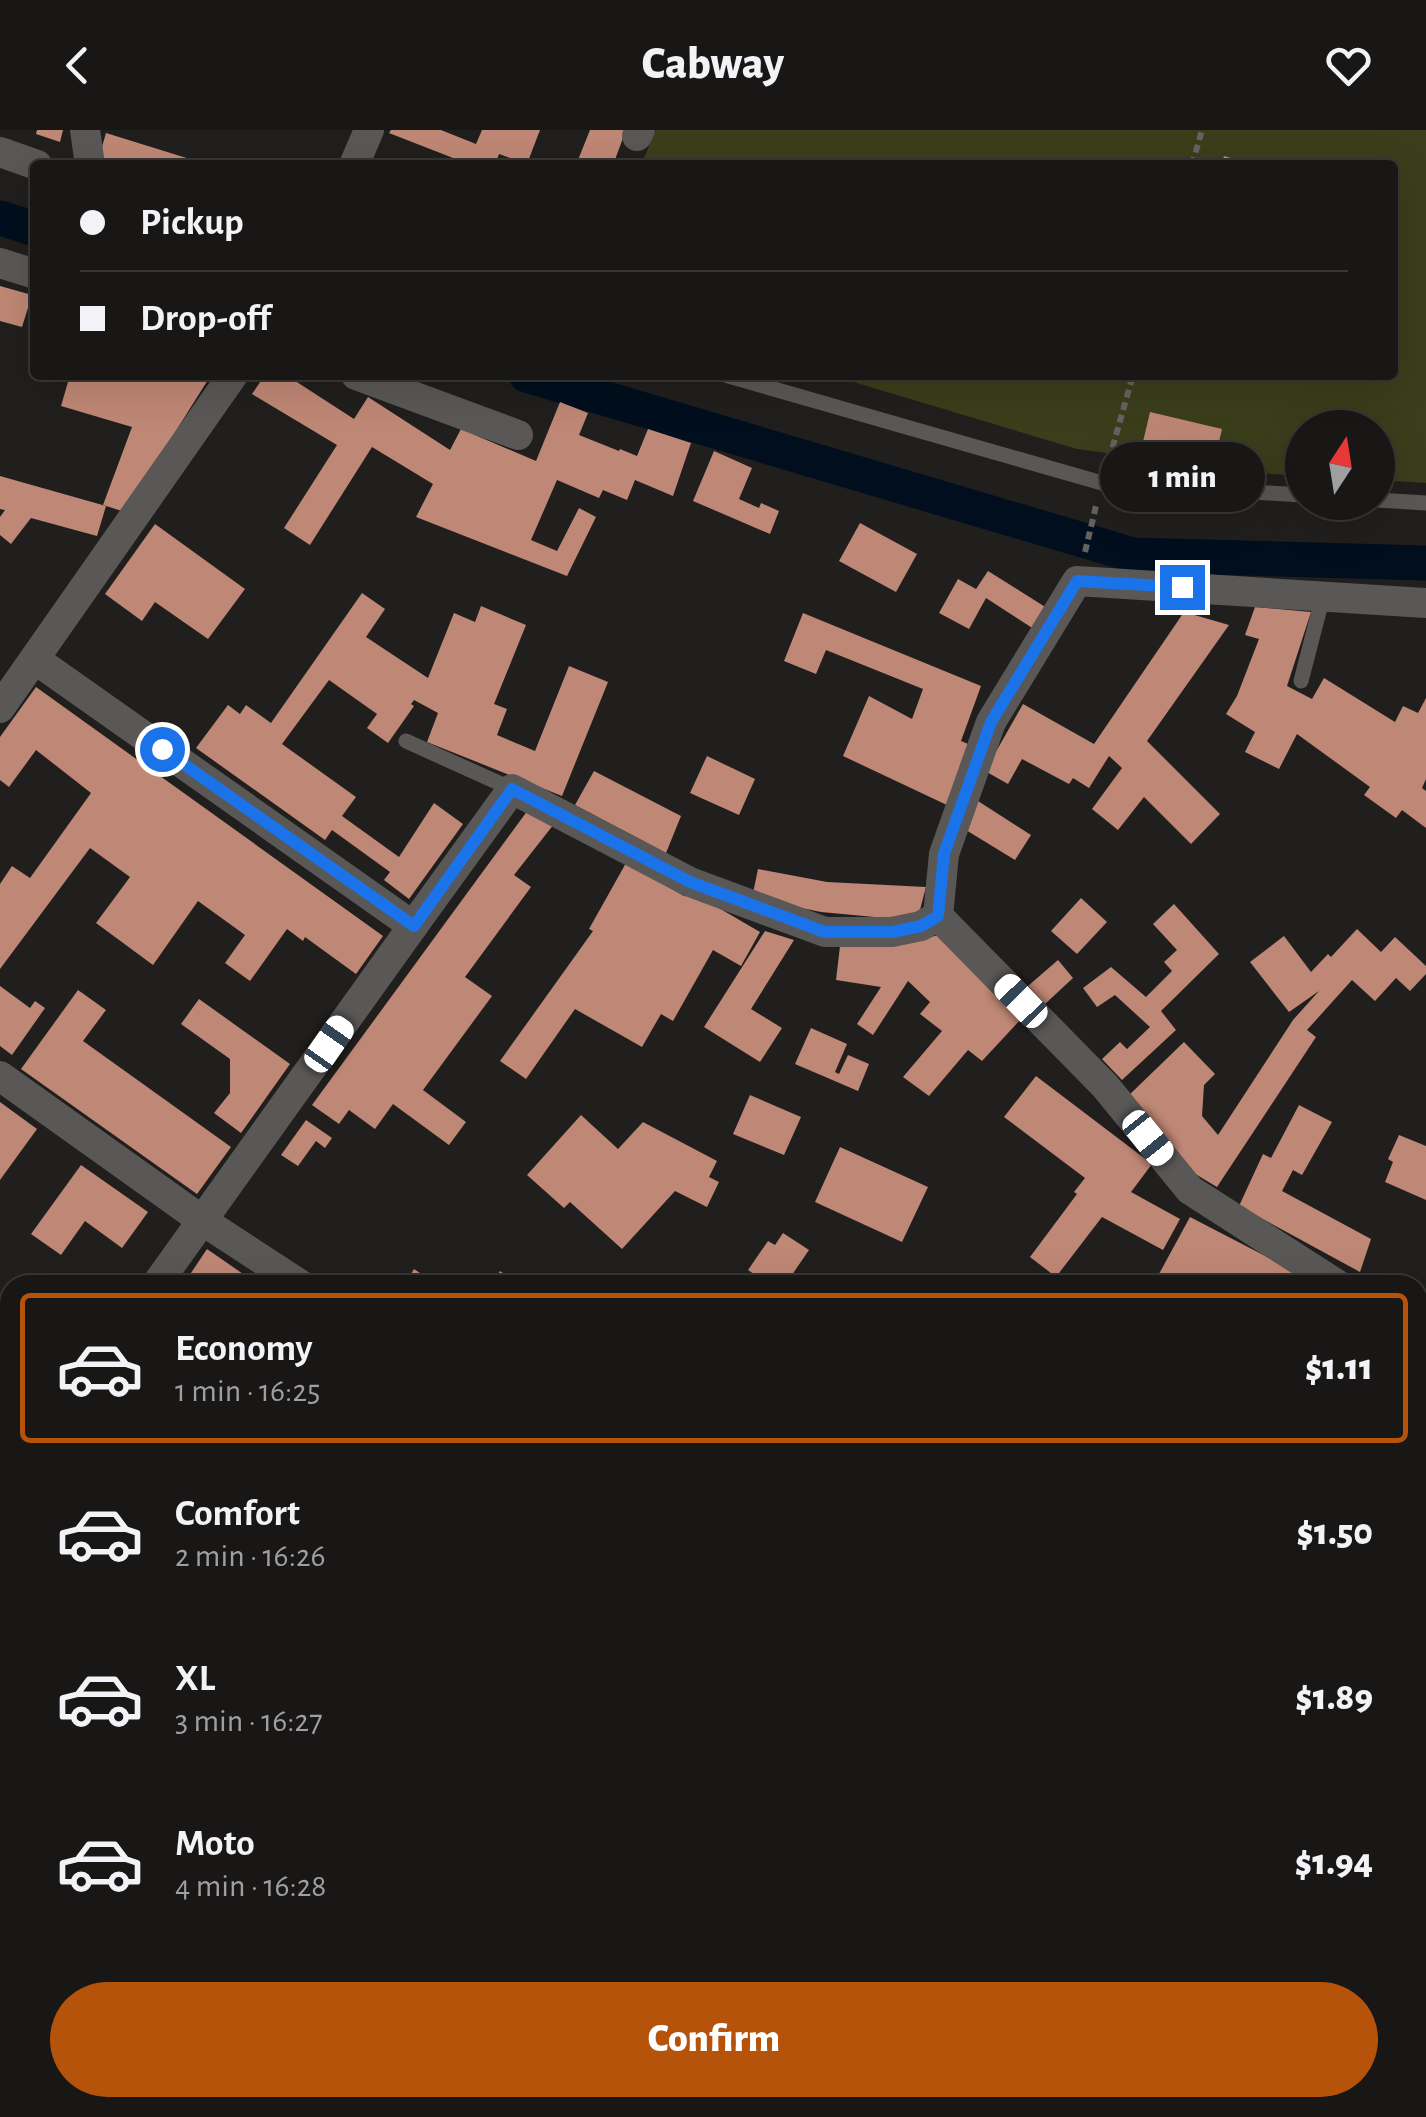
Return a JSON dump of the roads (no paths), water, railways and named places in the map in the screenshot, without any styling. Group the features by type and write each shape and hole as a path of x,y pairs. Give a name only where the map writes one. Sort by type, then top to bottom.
{"street":[{"path":"84,130 89,160"},
{"path":"356,160 369,130"},
{"path":"0,152 30,163"},
{"path":"0,263 30,272"},
{"path":"5,692 36,660 229,380"},
{"path":"370,380 518,434"},
{"path":"938,916 944,854 991,722 1077,581 1426,603"},
{"path":"36,660 414,926"},
{"path":"163,1275 512,789 690,882 825,932 892,932 921,926 938,916"},
{"path":"938,916 1105,1086 1190,1190 1322,1275"},
{"path":"0,1076 286,1275"}],"lane":[{"path":"742,380 1101,486 1285,495"},
{"path":"1395,501 1426,503"},
{"path":"1301,681 1323,596"},
{"path":"406,740 512,789"}],"waterway":[{"path":"0,218 30,227"},
{"path":"543,380 1133,555 1426,563"}]}
